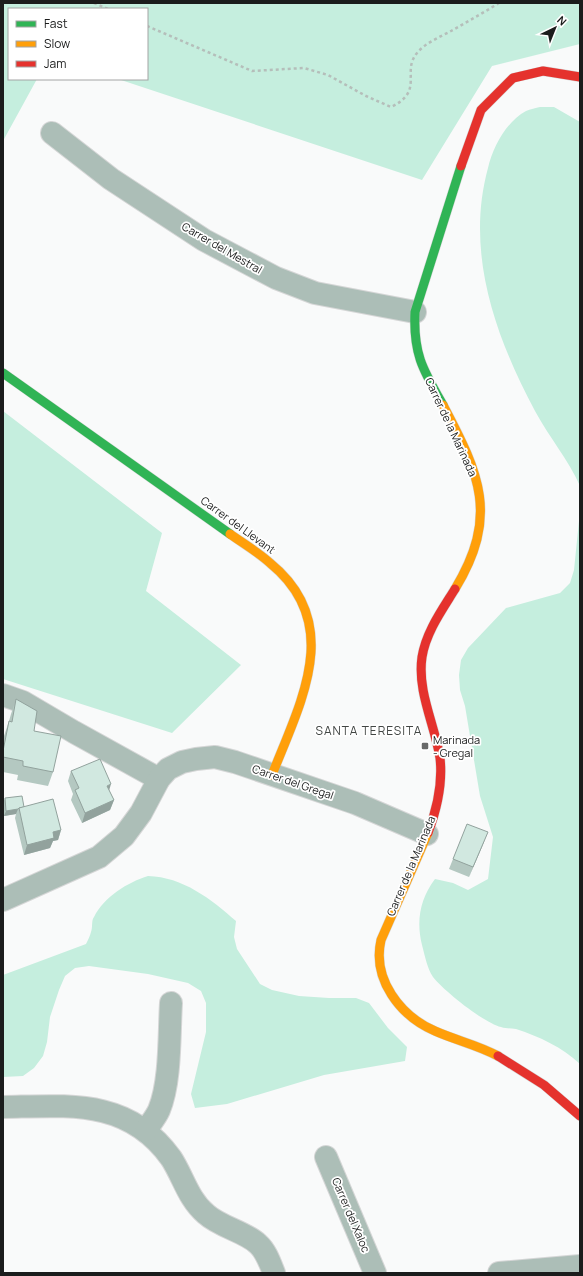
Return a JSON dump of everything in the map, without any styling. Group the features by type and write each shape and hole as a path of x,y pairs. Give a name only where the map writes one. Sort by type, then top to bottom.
{"street":[{"name":"Carrer de la Marinada","path":"580,77 543,71 513,78 481,110 455,181 415,312 414,334 419,361 474,471 480,499 481,514 478,543 470,564 432,627 425,644 422,660 422,680 438,746 441,782 439,798 427,834 387,924 379,949 381,971 387,988 404,1009 423,1025 482,1048 503,1058 538,1080 580,1116"},
{"name":"Carrer del Mestral","path":"52,133 111,179 204,240 276,278 315,293 415,312"},
{"name":"Carrer del Llevant","path":"3,372 271,563 299,596 307,616 312,645 310,669 303,694 272,774"},
{"path":"3,695 23,702 159,779"},
{"name":"Carrer del Gregal","path":"3,900 99,857 124,836 141,813 159,779 168,769 182,762 215,758 235,762 355,804 427,834"},
{"path":"146,1130 158,1112 163,1099 166,1084 171,1003"},
{"path":"3,1107 57,1106 112,1112 128,1119 146,1130 158,1142 172,1160 196,1204 205,1214 218,1223 258,1243 267,1256 274,1273"},
{"name":"Carrer del Xaloc","path":"326,1157 375,1273"},
{"path":"499,1273 580,1266"}],"path":[{"path":"94,3 106,8"},
{"path":"148,26 252,70 304,68 328,75 366,96 391,107 403,101 412,85 412,62 417,52 429,43 499,3"}],"green space":[{"path":"3,3 580,3 580,44 492,66 422,180 121,80 148,80 148,8 8,8 8,80 36,80 3,141"},
{"path":"540,107 554,107 580,122 580,486 570,467 535,411 508,353 496,323 482,262 480,231 482,199 490,160 501,136 512,122 526,111"},
{"path":"3,411 162,533 146,591 241,665 172,733 3,679"},
{"path":"580,511 580,1064 566,1052 534,1035 494,1024 475,1013 455,998 433,977 426,962 419,927 423,902 435,879 453,883 468,890 488,879 493,837 480,796 465,706 460,690 459,675 461,660 468,648 506,608 560,593 570,583 574,570"},
{"path":"148,876 161,877 185,885 206,897 236,921 234,937 237,949 260,984 272,990 299,996 356,998 369,1003 388,1028 407,1047 405,1061 324,1075 227,1104 195,1108 191,1094 206,1032 206,1003 201,991 188,983 148,974 89,966 75,968 65,976 50,1017 47,1042 43,1056 34,1068 23,1076 3,1077 3,975 86,944 92,930 93,919 104,903 125,886"}],"building":[{"path":"16,699 37,711 34,731 61,736 53,772 23,766 23,761 3,757 9,721 12,722"},
{"path":"100,759 111,784 107,786 114,800 85,813 75,790 79,788 71,771"},
{"path":"22,796 24,807 6,811 5,798"},
{"path":"53,799 61,830 53,832 54,838 27,845 19,808"},
{"path":"467,824 488,832 473,867 453,859"}],"traffic: fast":[{"path":"443,405 430,382 421,361 416,339 415,312 461,166"},
{"path":"3,373 230,534"}],"traffic: slow":[{"path":"443,405 467,453 475,475 479,496 480,517 477,539 469,563 455,589"},
{"path":"230,534 270,563 293,587 306,612 311,638 310,665 303,692 294,720 272,775"},
{"path":"428,833 381,940 379,954 385,982 400,1006 422,1024 435,1031 498,1056"}],"traffic: jam":[{"path":"461,166 481,110 513,78 543,71 580,77"},
{"path":"428,833 434,815 440,787 441,768 438,746 424,696 421,670 422,657 431,630 455,589"},
{"path":"498,1056 544,1085 580,1116"}],"place":[{"name":"Marinada - Gregal","path":"425,746"}],"district":[{"name":"SANTA TERESITA","path":"369,731"}]}
